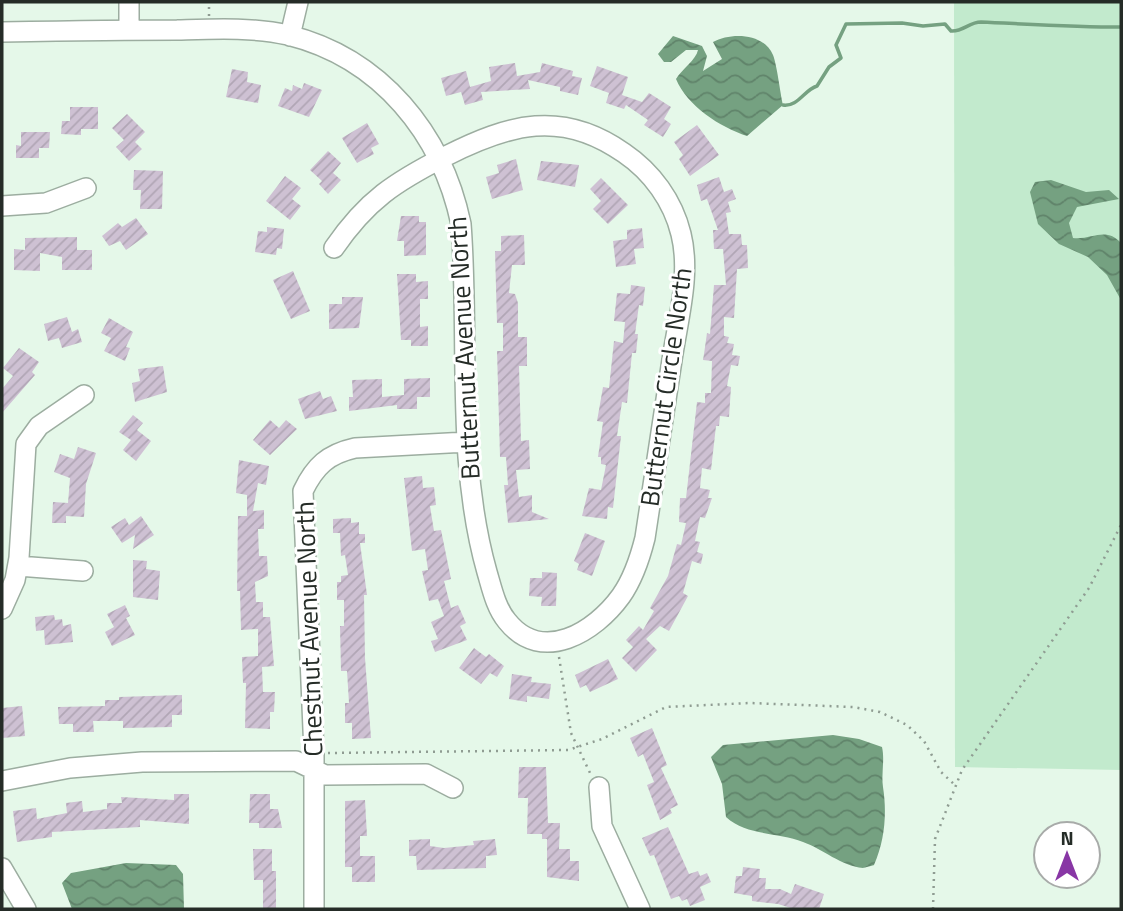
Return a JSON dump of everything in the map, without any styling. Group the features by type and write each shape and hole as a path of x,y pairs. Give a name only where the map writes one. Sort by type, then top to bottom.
{"street":[{"path":"129,30 130,2"},
{"path":"290,36 298,2"},
{"name":"Butternut Avenue North","path":"2,32 209,29 257,30 290,36 344,58 383,85 420,123 453,190 461,225 467,442 478,536 501,613 520,634 534,641 559,643 564,648"},
{"name":"Butternut Circle North","path":"334,248 374,199 410,173 507,129 561,126 592,134 638,163 657,184 672,208 681,234 684,280 640,556 629,582 610,609 564,648"},
{"path":"2,206 46,203 86,188"},
{"path":"2,608 15,580 18,566 26,444 39,426 84,396"},
{"name":"Chestnut Avenue North","path":"314,909 314,761 303,491 311,474 322,461 338,452 355,448 467,442"},
{"path":"18,566 83,571"},
{"path":"2,781 70,768 142,762 314,761 325,775 426,774 453,788"},
{"path":"599,787 601,826 640,909"},
{"path":"2,868 26,909"}],"path":[{"path":"933,909 934,847 968,760 1089,588 1121,525"},
{"path":"564,648 576,749 599,787"},
{"path":"314,761 495,750 576,749 666,707 763,703 853,707 880,712 907,724 924,741 941,772 956,786"}],"shaded area":[{"path":"954,2 1121,2 1121,770 955,767"}],"water":[{"path":"673,36 702,46 707,56 703,71 722,59 713,42 746,36 762,42 773,55 783,105 747,136 716,121 696,107 676,79 698,50 686,50 671,62 664,62 658,54"},
{"path":"1051,180 1086,192 1109,190 1119,199 1077,207 1069,223 1073,238 1104,234 1121,243 1121,300 1107,275 1088,257 1059,244 1038,224 1030,192 1035,182"},
{"path":"833,735 859,739 882,747 885,807 883,836 874,865 864,868 847,864 803,842 753,831 734,823 726,817 722,784 711,757 723,745"},
{"path":"126,863 176,865 183,874 184,909 72,909 62,883 71,873"}],"building":[{"path":"515,63 517,76 540,72 542,63 573,71 572,76 582,78 578,95 560,91 560,87 528,80 530,89 481,92 483,100 465,105 461,92 446,96 441,78 466,71 470,87 491,81 489,67"},
{"path":"597,66 628,77 622,95 642,102 649,93 671,107 664,119 671,124 663,137 644,125 648,120 626,105 624,109 606,103 609,93 590,86"},
{"path":"232,69 248,72 247,82 261,85 258,103 226,97"},
{"path":"304,83 322,90 309,117 278,106 285,88 292,91 293,85 302,89"},
{"path":"70,107 98,107 98,129 81,129 81,135 61,134 62,121 70,121"},
{"path":"127,114 145,132 135,142 142,149 129,161 116,147 124,140 112,128"},
{"path":"367,123 379,144 371,148 374,154 357,163 342,138"},
{"path":"697,125 719,155 690,176 679,159 683,155 674,142"},
{"path":"21,132 50,132 49,148 39,148 39,158 16,158 16,145 21,146"},
{"path":"328,151 341,163 333,173 341,180 328,194 319,184 322,181 310,170"},
{"path":"516,159 523,190 492,199 486,177 499,173 497,165"},
{"path":"541,161 579,165 575,187 537,180"},
{"path":"134,170 163,171 162,209 140,209 141,190 133,190"},
{"path":"285,176 301,188 292,199 301,206 290,220 266,201"},
{"path":"719,177 724,192 732,189 736,199 728,202 731,212 726,213 729,234 741,234 742,245 747,245 748,268 737,269 734,318 724,317 724,336 729,337 727,343 734,344 732,355 740,356 738,366 731,365 727,386 731,387 729,417 720,416 719,426 716,426 711,470 702,468 700,488 710,490 708,498 712,498 705,518 700,517 695,541 700,542 697,552 703,554 701,564 692,561 683,593 688,596 669,631 660,626 646,639 657,650 636,672 622,658 633,647 626,640 639,626 643,630 654,611 650,608 668,576 677,544 681,545 686,523 679,522 680,498 686,498 697,402 705,403 705,393 711,393 712,361 703,360 707,333 710,334 714,285 726,285 723,249 714,249 713,230 718,230 707,199 701,201 697,185"},
{"path":"601,178 628,205 608,224 593,209 601,201 590,189"},
{"path":"401,216 419,216 419,222 426,222 426,255 404,256 404,241 397,241"},
{"path":"136,218 148,234 126,250 120,241 109,246 102,236 118,223 122,227"},
{"path":"267,227 284,229 282,249 277,248 276,255 255,252 258,231 267,232"},
{"path":"642,228 644,248 634,249 636,264 616,267 613,241 627,239 627,230"},
{"path":"524,235 525,265 512,265 509,293 515,294 518,303 518,337 527,337 527,366 519,366 521,441 529,440 530,469 516,470 519,497 532,495 532,512 549,519 508,523 504,485 508,485 506,457 500,457 497,351 503,351 503,323 497,323 495,251 501,251 501,236"},
{"path":"77,237 77,250 92,250 92,270 62,270 62,257 40,253 40,271 14,270 14,249 25,250 25,238"},
{"path":"293,271 310,311 291,319 273,280"},
{"path":"397,274 416,274 416,282 428,281 428,299 420,299 420,327 428,326 428,346 411,346 411,340 401,340"},
{"path":"631,285 645,287 643,306 639,305 635,334 638,334 636,353 632,353 627,403 622,402 617,436 621,436 613,508 608,507 607,519 582,516 589,488 601,490 606,465 601,464 601,457 598,457 603,422 597,421 603,387 609,388 614,341 623,343 625,322 614,321 617,293 630,294"},
{"path":"342,297 363,297 359,328 329,329 329,304 342,304"},
{"path":"67,317 72,332 78,329 82,342 62,348 59,338 48,341 44,324"},
{"path":"109,318 133,332 126,347 130,348 125,361 104,351 111,338 101,333"},
{"path":"19,348 39,362 32,372 35,375 2,413 2,389 13,376 3,368"},
{"path":"163,366 167,392 135,402 132,383 140,381 138,369"},
{"path":"430,378 430,397 417,397 417,409 397,409 397,405 349,411 349,397 353,397 352,380 382,379 382,397 404,395 404,379"},
{"path":"320,391 323,399 331,396 337,411 305,419 298,399"},
{"path":"133,415 143,423 137,430 151,441 136,461 123,450 131,440 119,432"},
{"path":"270,420 279,428 286,420 297,429 270,455 253,440"},
{"path":"78,447 96,453 86,484 84,517 66,516 66,523 52,523 53,502 68,503 70,478 54,472 60,454 74,459"},
{"path":"239,460 269,466 266,485 258,483 253,511 264,510 264,529 258,529 259,556 267,556 268,576 255,582 256,602 263,602 263,617 270,617 274,666 262,667 263,692 275,692 274,712 270,712 270,729 245,728 246,683 243,683 242,657 258,656 258,629 241,630 240,591 237,591 238,516 247,516 247,495 236,493"},
{"path":"422,476 423,488 434,487 436,505 430,506 434,531 441,530 451,579 444,581 451,608 458,605 466,623 460,626 467,640 435,652 431,641 438,639 431,622 444,616 438,599 429,601 422,571 428,570 425,549 412,551 404,478"},
{"path":"141,516 154,535 133,549 135,535 122,543 111,527 125,518 129,525"},
{"path":"351,518 351,523 359,522 359,534 365,534 365,543 360,543 367,595 364,595 365,658 371,738 352,739 352,723 345,723 345,703 349,703 347,671 341,671 340,626 344,626 344,600 337,600 337,582 341,582 341,576 348,575 345,555 341,556 340,533 333,533 333,519"},
{"path":"585,533 605,541 592,576 577,570 579,564 574,561"},
{"path":"133,560 147,561 146,569 160,571 158,600 133,597"},
{"path":"542,572 557,573 556,606 541,606 542,597 529,596 530,578 542,578"},
{"path":"125,605 130,616 126,618 135,635 112,646 105,632 114,627 107,614"},
{"path":"54,615 55,620 62,619 63,626 71,624 73,642 45,645 44,630 36,631 35,617"},
{"path":"474,648 486,657 489,654 504,666 497,677 490,673 481,684 459,668"},
{"path":"608,659 618,679 590,692 586,685 580,688 575,675"},
{"path":"512,674 532,677 531,682 551,684 549,699 527,696 527,702 509,699"},
{"path":"182,695 182,715 172,715 172,727 123,728 123,721 93,721 94,732 73,732 73,724 59,724 58,707 105,706 105,700 119,700 119,697"},
{"path":"22,706 25,736 2,738 2,708"},
{"path":"652,728 667,765 661,768 678,805 670,809 672,813 660,820 647,785 654,782 643,754 638,757 630,738"},
{"path":"519,767 546,767 548,823 560,823 559,849 570,849 570,861 579,861 579,881 547,877 547,839 542,839 542,834 527,834 528,798 518,798"},
{"path":"174,794 189,794 189,824 140,820 140,827 52,832 52,837 17,842 13,811 36,808 37,819 67,813 66,803 82,801 83,812 107,809 107,803 122,803 121,797 174,800"},
{"path":"250,794 270,794 270,809 278,809 282,828 259,828 259,823 249,823"},
{"path":"365,800 367,836 360,836 360,856 375,856 375,882 352,882 352,867 345,867 345,801"},
{"path":"668,827 689,874 698,871 700,876 707,873 711,882 700,887 705,900 690,906 687,899 682,901 679,896 671,899 654,855 650,856 642,838"},
{"path":"430,839 430,846 444,848 474,845 473,841 495,839 497,855 486,856 486,868 417,870 416,856 409,856 409,840"},
{"path":"253,849 272,849 272,871 276,871 276,909 263,909 263,880 254,880"},
{"path":"743,867 760,869 759,878 766,878 765,889 780,889 791,894 795,884 824,894 819,909 794,909 752,901 752,896 734,893 736,876 742,876"}],"waterway":[{"path":"783,105 797,101 817,86 829,67 841,58 836,45 846,24 945,24 951,31 981,22 1121,27"}]}
